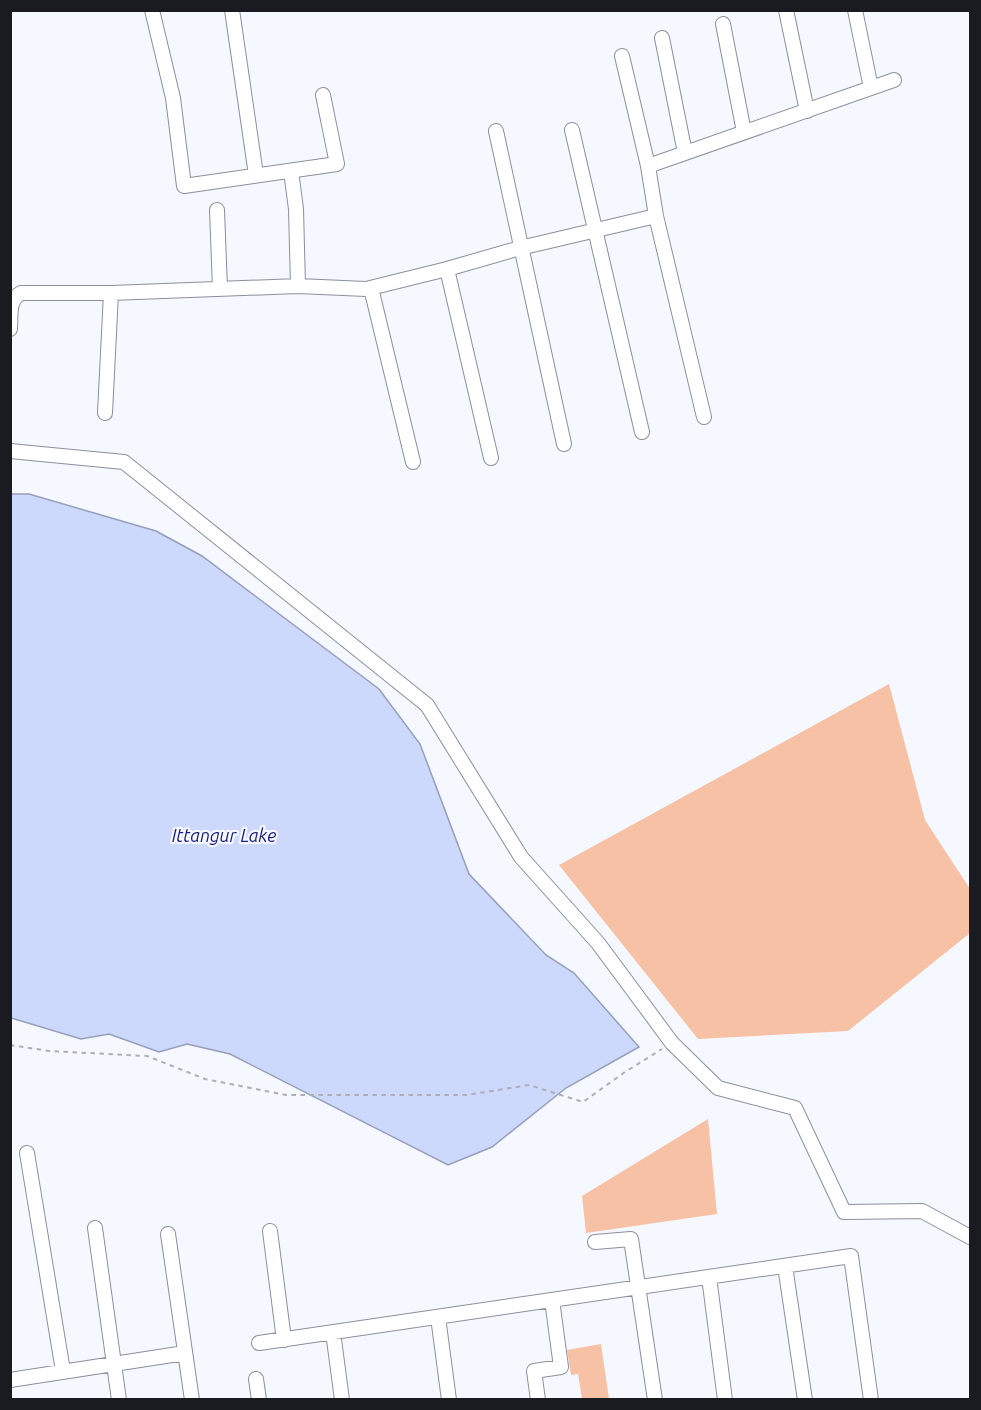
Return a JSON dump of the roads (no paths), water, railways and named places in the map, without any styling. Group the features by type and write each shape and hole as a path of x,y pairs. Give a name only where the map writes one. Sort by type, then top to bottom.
{"street":[{"path":"152,10 173,98 184,186 337,164 323,95"},
{"path":"231,10 256,176"},
{"path":"786,10 807,111"},
{"path":"855,10 871,88"},
{"path":"723,24 744,132"},
{"path":"662,38 685,153"},
{"path":"622,56 648,166 656,216 704,417"},
{"path":"648,166 894,80"},
{"path":"572,130 642,432"},
{"path":"496,131 564,444"},
{"path":"291,171 296,208 298,286"},
{"path":"216,210 220,289"},
{"path":"10,329 12,302 15,296 21,293 111,293 298,286 371,288 595,229 656,216"},
{"path":"447,269 491,458"},
{"path":"371,288 413,462"},
{"path":"105,413 111,293"},
{"path":"10,451 124,462 427,705 521,857 598,943 672,1043 718,1088 795,1108 844,1212 922,1211 970,1237"},
{"path":"27,1153 63,1371"},
{"path":"94,1228 119,1400"},
{"path":"270,1231 284,1340"},
{"path":"168,1234 192,1400"},
{"path":"595,1242 631,1239 655,1400"},
{"path":"259,1343 851,1256 872,1400"},
{"path":"784,1266 805,1400"},
{"path":"709,1277 725,1400"},
{"path":"538,1400 534,1371 561,1367 552,1300"},
{"path":"438,1317 449,1400"},
{"path":"333,1332 342,1400"},
{"path":"10,1380 185,1353"},
{"path":"256,1379 259,1400"}],"water":[{"name":"Ittangur Lake","path":"10,494 29,494 156,531 202,556 379,689 420,744 469,874 546,955 574,973 639,1047 566,1088 492,1147 448,1165 230,1054 187,1044 159,1052 109,1034 81,1039 11,1018"}]}
